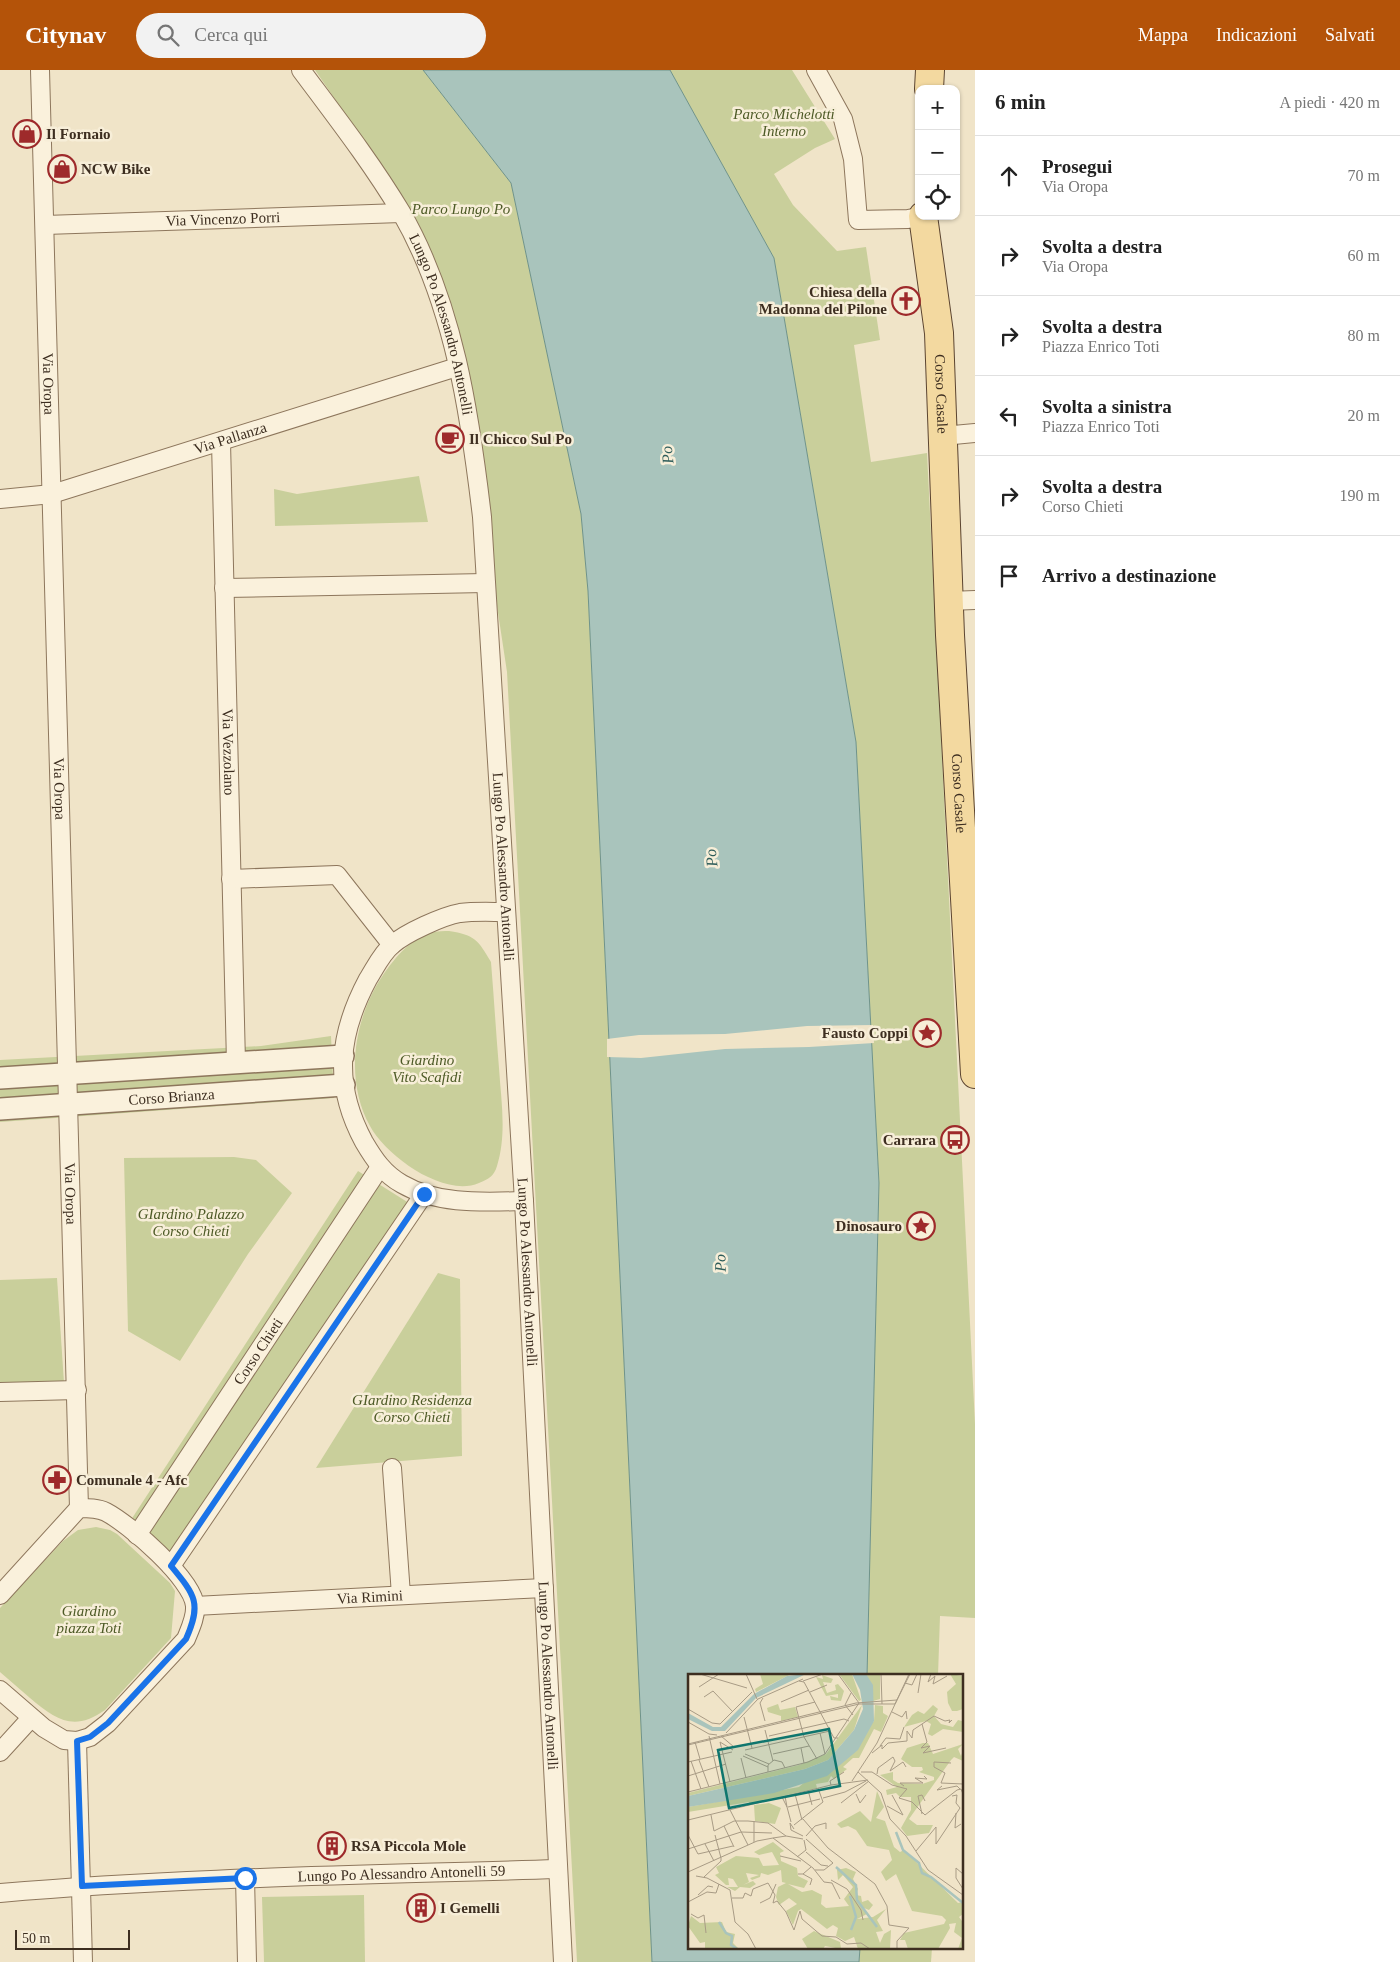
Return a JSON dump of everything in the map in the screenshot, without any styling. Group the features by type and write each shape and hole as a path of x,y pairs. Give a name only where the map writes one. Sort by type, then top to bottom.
{"main road":[{"path":"929,85 930,70"},
{"name":"Corso Casale","path":"924,220 939,333 943,436 962,601 975,1060"}],"street":[{"name":"Via Oropa","path":"40,70 70,1105 79,1508"},
{"name":"Lungo Po Alessandro Antonelli","path":"301,70 356,143 401,213 417,245 434,285 446,321 467,408 475,461 482,517 524,1200 563,1962"},
{"path":"816,70 843,119 852,158 858,220 915,218"},
{"name":"Via Vincenzo Porri","path":"44,225 401,213"},
{"name":"Via Pallanza","path":"0,499 52,494 457,367"},
{"path":"943,436 975,433"},
{"name":"Via Vezzolano","path":"221,442 236,1063"},
{"path":"224,588 485,583"},
{"path":"232,879 337,875 392,945"},
{"path":"506,912 460,913 424,926 392,945 375,967 359,997 345,1038 342,1071 347,1101 357,1129 380,1167 400,1183 424,1194 460,1201 524,1200"},
{"name":"Corso Brianza","path":"0,1078 343,1056"},
{"name":"Corso Brianza","path":"0,1109 344,1085"},
{"name":"Corso Chieti","path":"137,1535 380,1167"},
{"path":"171,1566 424,1194"},
{"path":"0,1392 76,1390"},
{"path":"392,1468 401,1595"},
{"path":"0,1595 79,1508 93,1508 106,1512 137,1535 171,1566 191,1591 195,1606 193,1622 186,1639 108,1723 90,1737 77,1741 64,1740 31,1718 0,1690"},
{"name":"Via Rimini","path":"195,1606 544,1588"},
{"path":"0,1752 31,1718"},
{"path":"77,1741 84,1962"},
{"name":"Lungo Po Alessandro Antonelli 59","path":"245,1878 558,1869"},
{"path":"0,1893 82,1886 245,1878 248,1962"}],"green space":[{"name":"Parco Lungo Po","path":"315,70 423,70 511,183 581,514 588,591 652,1962 577,1962 507,672 475,461 441,284 402,197"},
{"name":"Parco Michelotti Interno","path":"670,70 792,70 835,139 815,148 774,174 793,205 837,251 866,247 880,340 854,345 871,462 927,453 975,1424 975,1618 940,1616 938,1674 867,1674 879,1183 856,742 774,258"},
{"path":"419,476 428,522 275,526 274,489 297,494"},
{"name":"Giardino Vito Scafidi","path":"449,931 465,934 475,940 483,948 491,962 502,1105 502,1142 496,1169 493,1175 486,1180 465,1186 449,1185 433,1179 417,1171 389,1150 370,1126 362,1108 357,1089 355,1069 359,1029 373,992 383,975 399,955 418,938 434,932"},
{"path":"331,1036 334,1098 0,1122 0,1060 261,1046"},
{"name":"GIardino Palazzo Corso Chieti","path":"234,1157 256,1160 292,1193 248,1254 180,1361 128,1331 124,1158"},
{"path":"358,1171 420,1210 171,1566 127,1526"},
{"name":"GIardino Residenza Corso Chieti","path":"438,1273 460,1279 462,1456 316,1468"},
{"path":"57,1278 64,1383 0,1385 0,1280"},
{"name":"Giardino piazza Toti","path":"96,1527 110,1530 117,1534 170,1583 175,1591 171,1638 105,1710 94,1717 75,1722 57,1717 39,1706 0,1672 0,1608 63,1541 78,1530"},
{"path":"364,1895 365,1962 264,1962 262,1897"},
{"path":"860,1950 932,1950 931,1962 859,1962"}],"water":[{"name":"Po","path":"423,70 670,70 774,258 856,742 879,1183 867,1674 688,1674 688,1950 860,1950 859,1962 652,1962 588,591 581,514 511,183"}],"pier":[{"path":"873,1025 874,1043 725,1049 641,1058 607,1057 607,1039 639,1035 725,1034 807,1026"}],"place":[{"name":"Il Fornaio","path":"27,134"},
{"name":"NCW Bike","path":"62,169"},
{"name":"Chiesa della Madonna del Pilone","path":"906,301"},
{"name":"Il Chicco Sul Po","path":"450,439"},
{"name":"Fausto Coppi","path":"927,1033"},
{"name":"Carrara","path":"955,1140"},
{"name":"Dinosauro","path":"921,1226"},
{"name":"Comunale 4 - Afc","path":"57,1480"},
{"name":"RSA Piccola Mole","path":"332,1846"},
{"name":"I Gemelli","path":"421,1908"}],"route":[{"path":"245,1878 82,1886 77,1741 90,1737 108,1723 186,1639 193,1622 195,1606 191,1591 171,1566 424,1194"}]}
